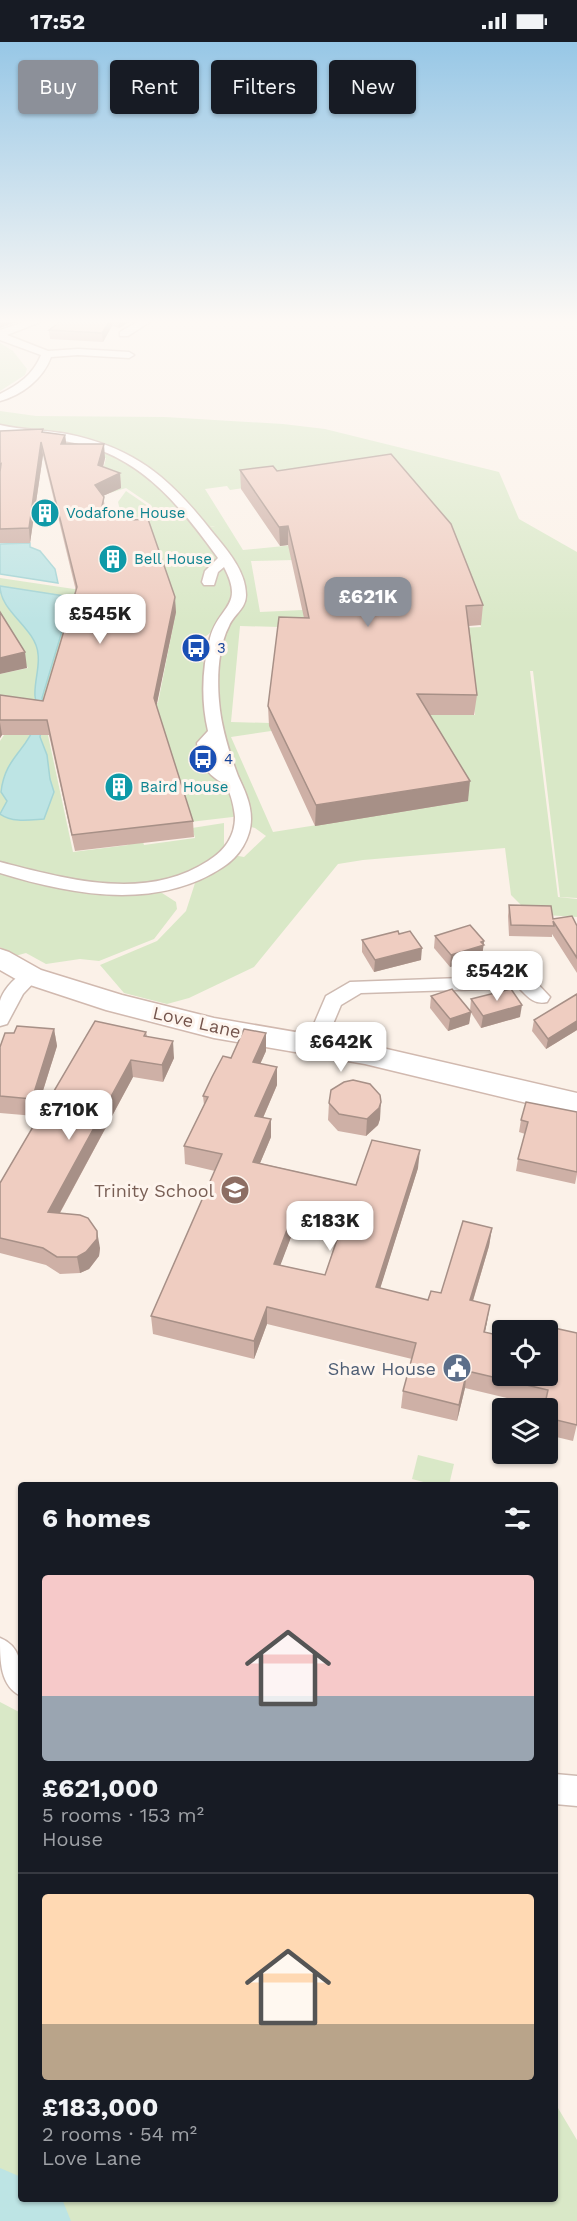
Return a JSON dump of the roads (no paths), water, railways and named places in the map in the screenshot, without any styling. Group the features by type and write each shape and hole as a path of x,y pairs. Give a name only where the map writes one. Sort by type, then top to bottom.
{"street":[{"path":"0,429 93,444 140,464 165,485 190,511 226,559 237,579 239,597 238,605 221,626 211,693 215,733 205,743 210,765 214,771 233,783 242,809 241,833 230,854 192,879 146,888 109,888 57,882 0,867"},
{"path":"0,436 47,435"},
{"path":"209,582 212,569 226,559"},
{"name":"Love Lane","path":"0,958 31,976 116,1003 214,1028 365,1054 577,1104"},
{"path":"524,982 525,959"},
{"path":"0,1019 16,990 31,976"},
{"path":"315,1045 333,1001 357,987 524,982 540,997"},
{"path":"0,1652 18,1678"},
{"path":"558,1789 577,1791"}],"water":[{"path":"30,543 30,547 40,551 55,569 58,583 0,574 0,544"},
{"path":"0,586 71,597 76,602 65,621 42,698 44,709 40,737 47,755 54,792 44,819 16,820 0,814 7,801 1,792 3,780 11,762 32,733 37,720 35,691 38,654 31,636 6,604"}],"waterway":[{"path":"0,2203 36,2221"}],"place":[{"name":"Vodafone House","path":"45,513"},
{"name":"Bell House","path":"113,559"},
{"name":"3","path":"196,648"},
{"name":"4","path":"203,759"},
{"name":"Baird House","path":"119,787"},
{"name":"Trinity School","path":"235,1190"},
{"name":"Shaw House","path":"457,1368"}]}
